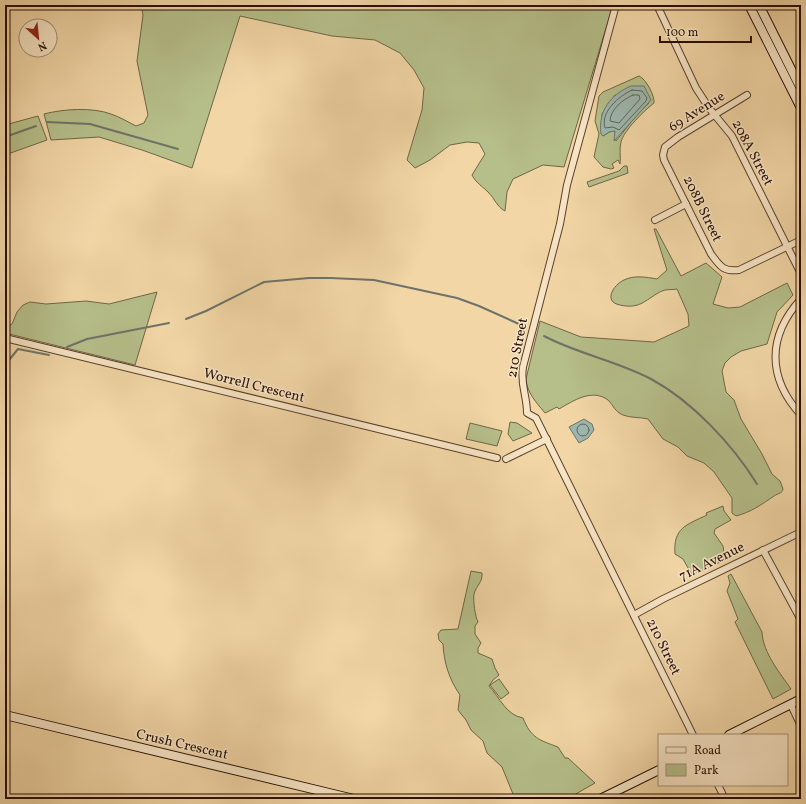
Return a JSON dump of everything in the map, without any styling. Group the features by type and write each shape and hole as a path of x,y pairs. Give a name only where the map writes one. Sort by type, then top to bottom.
{"main road":[{"path":"749,5 801,108"},
{"path":"759,5 801,88"},
{"path":"731,734 801,699"},
{"name":"Crush Crescent","path":"5,715 354,799"},
{"path":"600,799 658,770"}],"street":[{"name":"210 Street","path":"616,5 567,185 560,224 521,376 527,401 527,413 536,418 547,439 693,734"},
{"name":"208A Street","path":"657,5 696,88 709,108 716,114 732,136 786,247 801,274"},
{"name":"69 Avenue","path":"663,152 665,147 678,137 747,96"},
{"name":"208B Street","path":"663,152 664,160 710,254 720,266 729,271 739,270 786,247"},
{"path":"655,220 686,204"},
{"path":"786,247 801,240"},
{"path":"801,299 791,310 783,323 776,346 776,367 780,385 789,402 801,415"},
{"name":"Worrell Crescent","path":"5,338 497,458"},
{"path":"506,459 547,439"},
{"name":"71A Avenue","path":"634,615 801,532"},
{"path":"763,550 799,613 801,620"},
{"path":"791,705 801,726"},
{"path":"718,786 725,799"}],"green space":[{"path":"141,5 613,5 564,167 543,165 513,179 507,192 505,211 472,175 485,154 479,143 467,142 450,145 430,160 415,168 407,160 422,110 424,88 414,70 400,53 375,40 332,36 240,16 192,168 142,150 99,137 51,140 44,114 52,112 69,110 95,110 114,115 136,126 144,123 148,115 137,61 143,15"},
{"path":"639,76 652,92 654,100 654,103 640,115 626,132 620,144 620,164 618,160 612,164 614,168 611,169 603,167 594,157 599,134 595,121 599,96 603,92","holes":["615,95 649,103 635,117 616,141 615,131 613,130 603,136 602,114"]},
{"path":"38,116 47,140 5,155 5,125"},
{"path":"624,166 627,166 628,173 589,187 587,182 619,171"},
{"path":"654,229 656,229 681,276 706,263 722,277 713,304 728,308 740,307 787,283 793,295 777,312 767,344 741,351 731,357 725,363 722,371 726,392 734,400 741,419 772,474 780,481 783,489 781,493 775,495 756,508 736,516 732,513 732,498 714,472 704,463 687,456 678,447 663,439 648,419 623,415 616,410 608,400 596,395 589,395 576,399 559,409 557,407 545,413 532,397 528,389 526,379 540,321 581,337 654,342 689,326 688,314 677,289 664,290 639,305 620,305 612,301 611,297 613,289 620,282 628,278 636,277 657,279 667,270"},
{"path":"157,292 135,365 5,333 5,328 12,324 17,312 23,305 30,302 46,304 86,301 109,304"},
{"path":"510,422 517,423 532,433 513,441 508,434"},
{"path":"470,423 502,431 497,446 466,439"},
{"path":"723,506 724,511 731,520 715,529 714,533 723,546 725,560 692,575 683,559 675,554 676,538 682,528 707,515 706,513"},
{"path":"471,571 482,573 481,579 474,594 475,612 478,622 475,626 475,634 481,643 478,648 478,653 492,659 499,675 489,686 508,710 523,718 529,730 536,737 558,747 565,758 568,758 595,783 574,795 573,799 515,799 502,767 487,753 483,741 471,730 466,720 458,710 460,695 448,671 443,644 439,640 438,634 441,630 458,629"},
{"path":"731,574 762,632 765,648 791,689 773,699 735,622 738,619 727,591 730,583 728,576"},
{"path":"499,679 509,693 501,699 490,685"}],"water":[{"path":"631,86 644,86 651,100 614,141 615,131 609,132 603,136 601,134 601,118 611,99"},
{"path":"584,419 592,424 594,430 588,438 579,443 569,427"}],"waterway":[{"path":"47,122 90,124 178,149"},
{"path":"5,137 36,126"},
{"path":"186,319 206,311 264,282 309,278 331,278 374,280 457,298 519,324"},
{"path":"67,347 87,339 169,323"},
{"path":"544,336 570,348 638,373 666,388 696,412 724,439 757,484"},
{"path":"5,365 18,349 49,355"}]}
